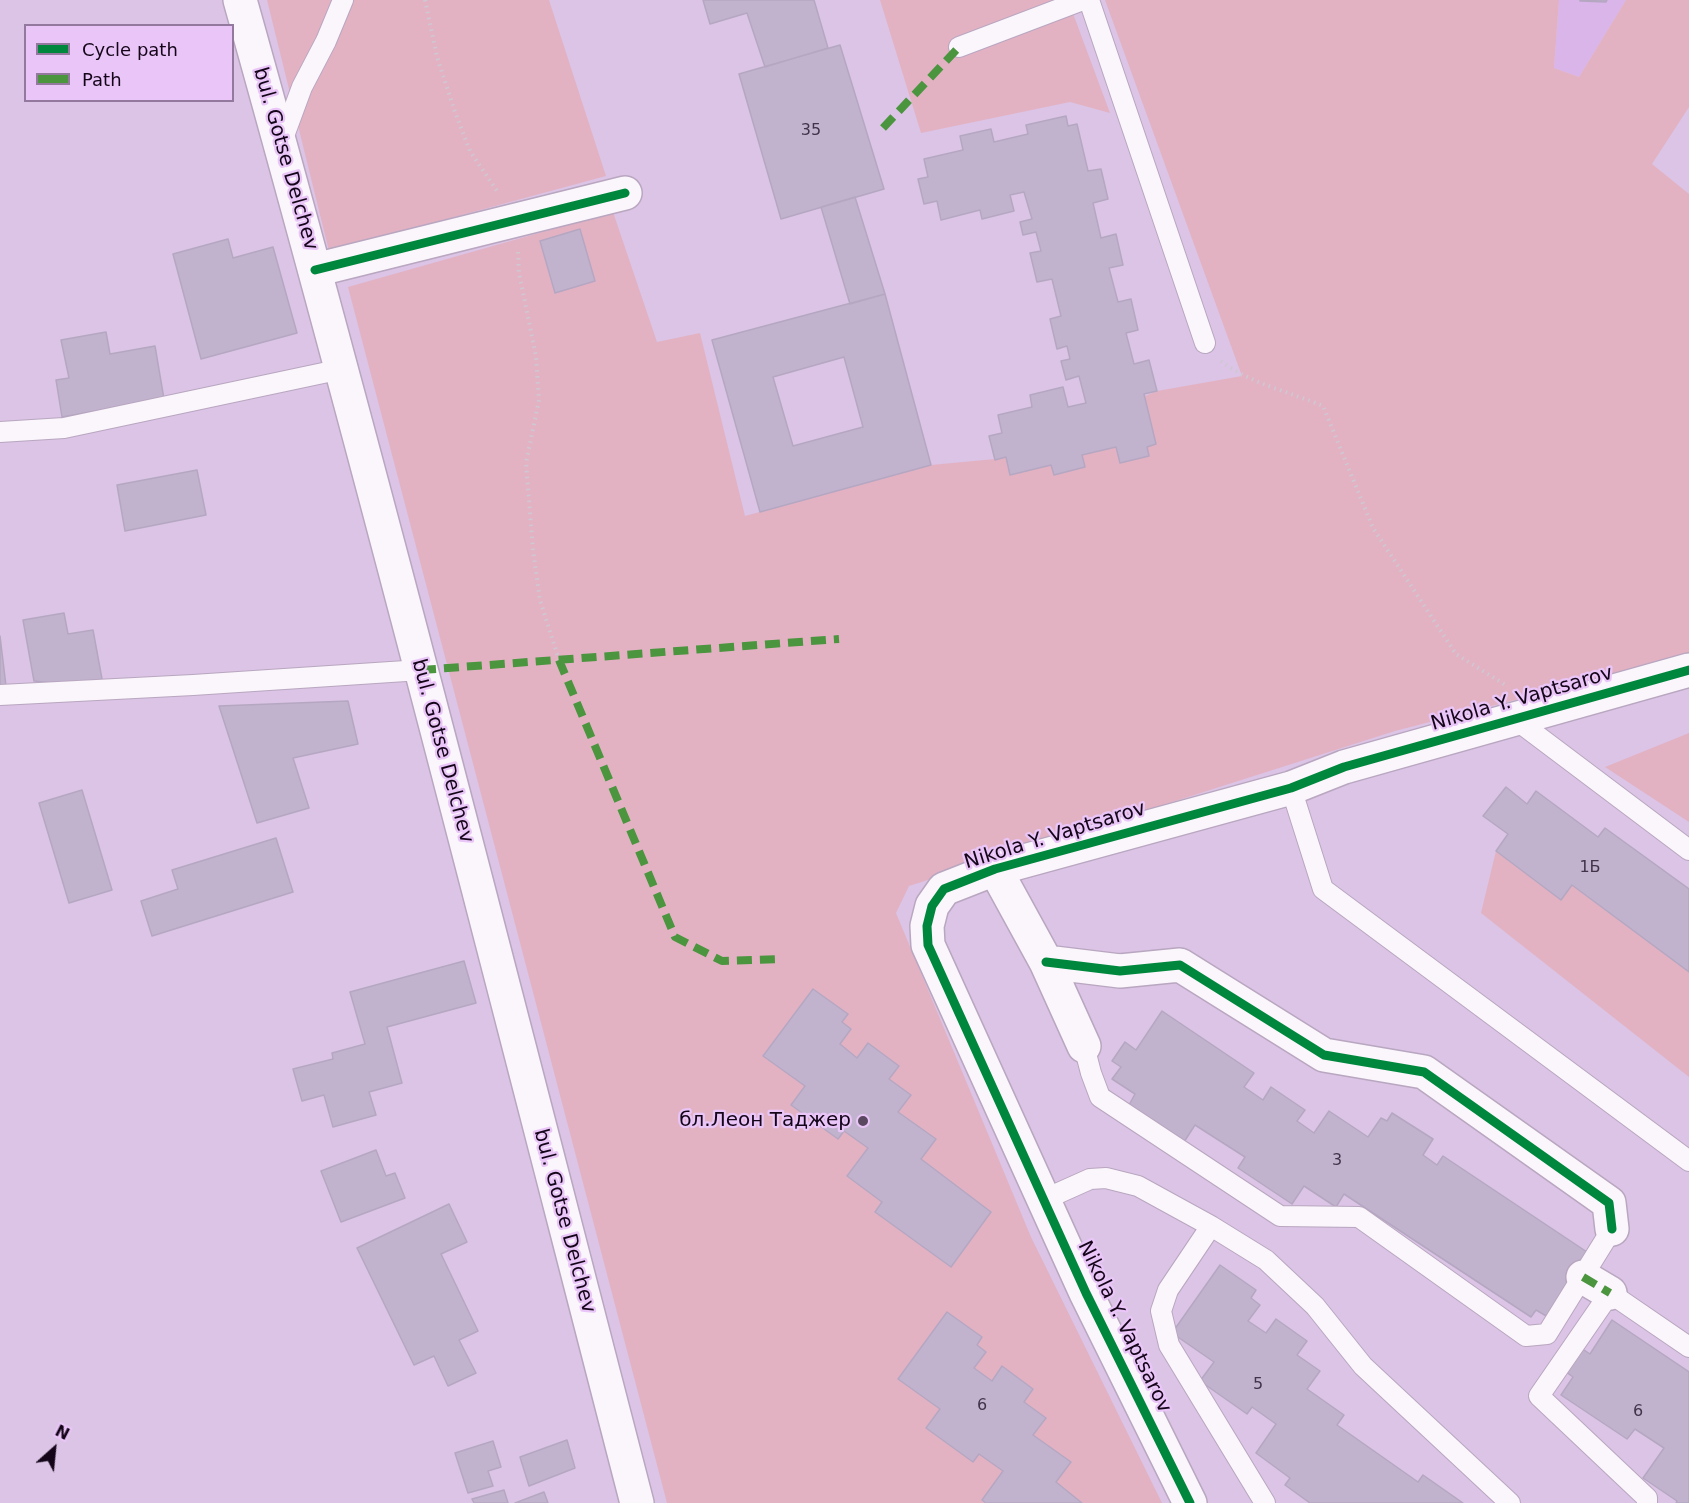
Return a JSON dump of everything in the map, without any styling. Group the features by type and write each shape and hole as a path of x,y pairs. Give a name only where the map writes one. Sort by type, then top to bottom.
{"street":[{"name":"bul. Gotse Delchev","path":"240,0 342,369 637,1503"},
{"path":"315,270 625,193"},
{"name":"Nikola Y. Vaptsarov","path":"1190,1503 1086,1293 928,945 927,926 932,906 944,889 995,869 1291,788 1344,767 1689,670"},
{"path":"995,869 1046,962 1084,1046"},
{"path":"1046,962 1120,971 1180,965 1324,1055 1424,1072 1609,1203 1612,1229"}],"lane":[{"path":"281,145 302,87 326,41 343,0"},
{"path":"959,47 1083,0"},
{"path":"1089,0 1204,343"},
{"path":"0,432 64,428 342,369"},
{"path":"0,695 421,670"},
{"path":"1521,718 1689,850"},
{"path":"1291,788 1323,889 1689,1161"},
{"path":"1084,1046 1100,1097 1280,1216 1359,1217 1526,1336 1547,1334 1596,1285"},
{"path":"1043,1200 1090,1179 1106,1178 1138,1186 1211,1226 1266,1260 1315,1306 1363,1366 1510,1503"},
{"path":"1211,1226 1168,1290 1161,1311 1169,1345 1265,1503"},
{"path":"1612,1229 1596,1285 1539,1396 1647,1498 1647,1503"},
{"path":"1596,1285 1689,1347"}],"path":[{"path":"425,0 437,57 470,151 517,220 519,273 536,356 539,400 526,463 533,550 540,600 559,660"},
{"path":"1204,343 1224,364 1268,386 1323,406 1373,528 1456,654 1520,695 1521,718"}],"shaded area":[{"path":"267,0 549,0 606,176 329,251"},
{"path":"880,0 1068,0 1110,113 1070,102 921,133"},
{"path":"1105,0 1559,0 1554,68 1579,77 1626,0 1689,0 1689,107 1652,164 1689,194 1689,655 1395,731 909,886 896,913 1031,1237 1162,1503 667,1503 348,287 613,212 657,342 700,333 745,516 931,465 995,459 1157,391 1242,376"},
{"path":"1559,0 1626,0 1579,77 1554,68"},
{"path":"1689,733 1689,822 1605,767"},
{"path":"1496,851 1561,899 1572,885 1689,972 1689,1077 1481,913"}],"building":[{"path":"703,0 814,0 828,48 765,67 747,13 710,24"},
{"path":"1580,0 1607,0 1606,2"},
{"path":"840,45 884,189 781,219 739,74"},
{"path":"1066,116 1068,126 1077,124 1088,171 1101,169 1108,199 1093,203 1101,238 1116,234 1123,265 1109,268 1118,302 1131,299 1138,330 1126,333 1134,364 1149,360 1157,391 1144,394 1156,444 1147,447 1149,456 1120,463 1116,447 1082,455 1085,467 1054,475 1051,465 1010,475 1006,457 995,460 989,436 1002,433 998,415 1032,407 1030,395 1063,387 1068,407 1086,403 1079,376 1066,380 1061,361 1070,359 1067,346 1057,349 1050,319 1061,316 1052,279 1037,282 1030,253 1041,251 1036,232 1023,235 1020,222 1032,219 1024,192 1010,195 1014,211 982,219 980,210 941,220 937,201 924,204 918,179 928,177 924,159 963,150 960,136 991,129 994,142 1028,134 1026,125"},
{"path":"855,197 885,294 850,304 821,207"},
{"path":"580,229 595,281 555,293 540,241"},
{"path":"228,239 233,258 273,247 297,333 201,359 173,254"},
{"path":"885,294 931,465 760,512 712,340","holes":["844,357 863,427 793,446 773,377"]},
{"path":"106,332 110,354 155,346 164,399 62,417 56,380 69,378 61,340"},
{"path":"197,470 206,515 125,531 117,485"},
{"path":"64,613 68,634 93,630 102,679 70,685 34,681 23,620"},
{"path":"0,636 6,686 0,687"},
{"path":"348,701 358,744 293,758 309,808 257,823 219,706"},
{"path":"1506,787 1527,804 1536,791 1598,837 1605,828 1689,889 1689,972 1572,885 1561,900 1496,851 1508,834 1483,816"},
{"path":"82,790 112,890 69,903 39,803"},
{"path":"276,838 293,892 152,936 141,901 178,889 172,870"},
{"path":"464,961 476,1003 387,1027 402,1083 369,1092 376,1115 333,1127 324,1095 302,1101 293,1069 333,1059 332,1053 365,1044 350,992"},
{"name":"бл.Леон Таджер","path":"813,989 848,1014 842,1022 851,1029 840,1044 857,1058 868,1043 899,1066 889,1079 911,1095 898,1112 936,1139 921,1159 991,1212 951,1267 875,1212 882,1202 847,1176 868,1148 844,1131 838,1139 791,1105 805,1086 763,1056"},
{"path":"1162,1011 1254,1073 1244,1087 1263,1100 1271,1087 1305,1110 1297,1121 1314,1133 1329,1111 1368,1137 1381,1118 1387,1121 1392,1113 1433,1139 1423,1155 1437,1165 1443,1156 1590,1254 1548,1317 1536,1310 1531,1317 1344,1194 1336,1207 1304,1186 1292,1204 1238,1168 1245,1157 1195,1125 1184,1142 1129,1105 1135,1094 1112,1079 1121,1067 1112,1061 1125,1042 1136,1050"},
{"path":"376,1150 386,1176 395,1173 405,1198 341,1222 321,1171"},
{"path":"449,1204 467,1242 441,1254 478,1331 459,1340 476,1373 448,1386 434,1356 414,1365 357,1248"},
{"path":"1220,1265 1256,1290 1251,1298 1260,1305 1248,1321 1266,1333 1276,1319 1307,1341 1297,1355 1320,1371 1307,1389 1344,1415 1337,1425 1418,1482 1423,1475 1463,1503 1310,1503 1285,1485 1290,1478 1256,1453 1276,1424 1252,1407 1247,1414 1200,1381 1214,1362 1172,1333"},
{"path":"947,1312 982,1337 977,1345 986,1352 974,1368 992,1381 1002,1366 1033,1389 1024,1402 1046,1418 1033,1435 1071,1462 1056,1482 1082,1503 986,1503 982,1500 1003,1471 979,1454 973,1462 926,1428 940,1409 898,1379"},
{"path":"1612,1320 1689,1372 1689,1503 1676,1503 1677,1501 1643,1478 1664,1448 1635,1429 1627,1439 1561,1395 1573,1377 1562,1369 1578,1346 1590,1354"},
{"path":"567,1440 575,1468 529,1486 520,1457"},
{"path":"493,1441 501,1467 488,1471 493,1486 468,1493 455,1453"},
{"path":"504,1490 508,1503 474,1503 472,1499"},
{"path":"544,1492 548,1503 515,1503"}],"marked path":[{"path":"883,128 959,47"},
{"path":"421,670 839,639"},
{"path":"559,660 675,937 722,961 782,959"},
{"path":"1583,1277 1610,1293"}],"cycle path":[{"path":"315,270 625,193"},
{"path":"1190,1503 1086,1293 928,945 927,926 932,906 944,889 995,869 1291,788 1344,767 1689,670"},
{"path":"1046,962 1120,971 1180,965 1324,1055 1424,1072 1609,1203 1612,1229"}],"place":[{"name":"бл.Леон Таджер","path":"863,1121"}]}
